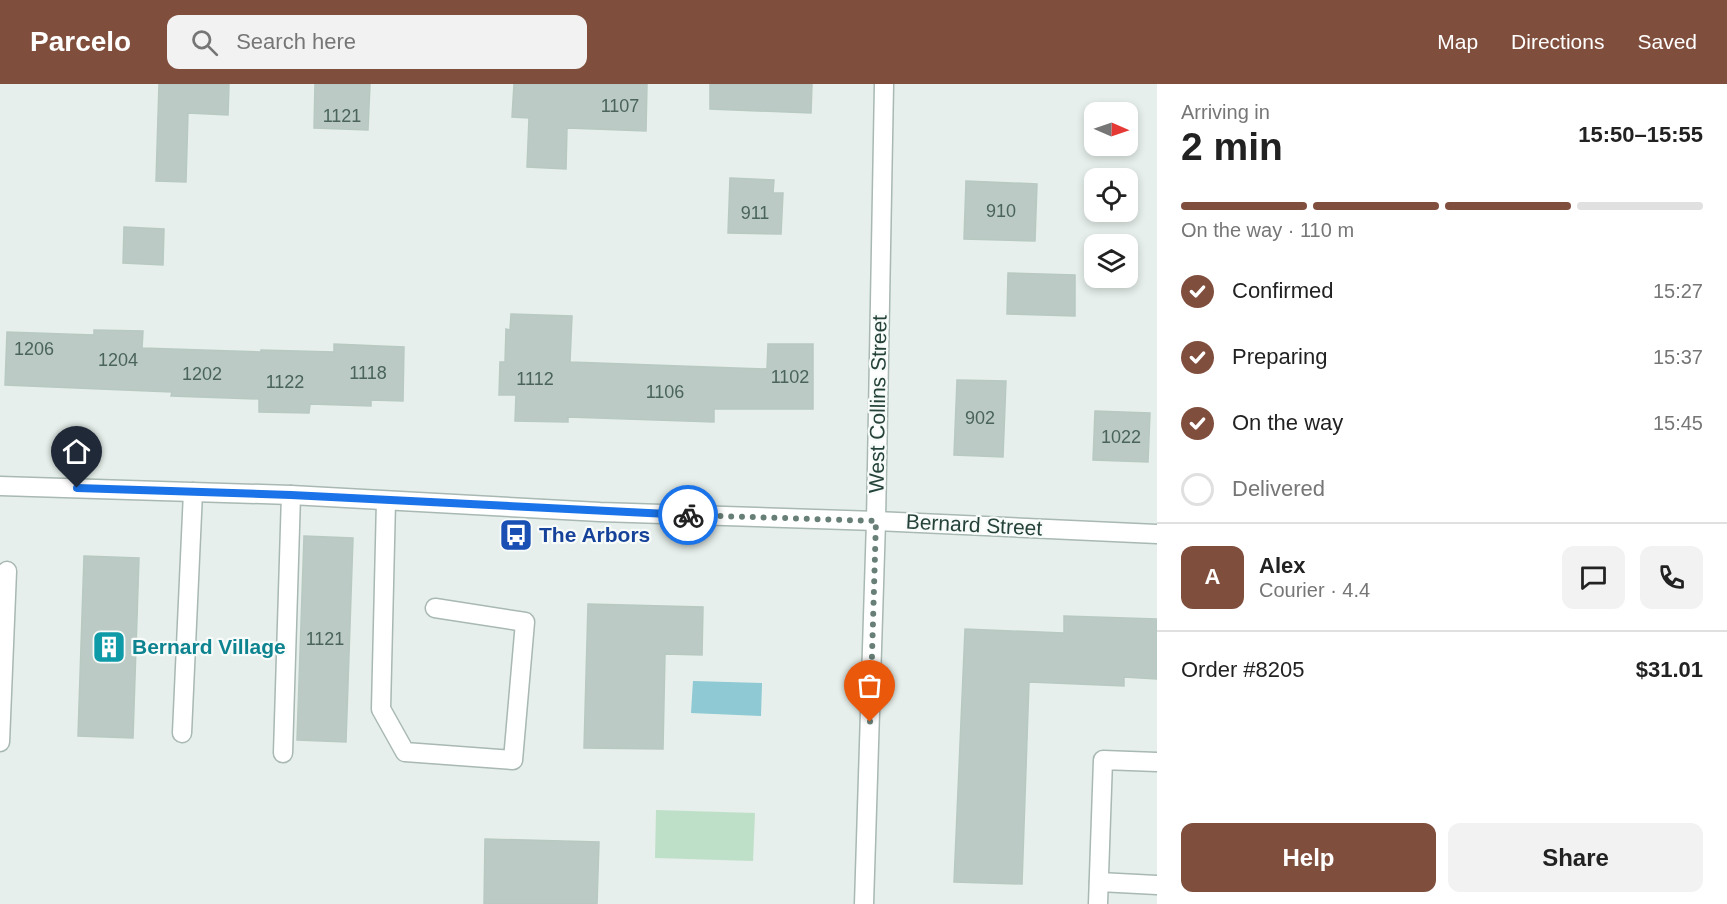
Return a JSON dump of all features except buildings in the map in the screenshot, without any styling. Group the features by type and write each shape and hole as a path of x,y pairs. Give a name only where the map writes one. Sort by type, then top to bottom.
{"street":[{"name":"West Collins Street","path":"864,904 876,521 884,84"},
{"name":"Bernard Street","path":"0,486 291,495 600,512 876,521 1157,534"},
{"path":"182,733 193,492"},
{"path":"284,753 291,495"},
{"path":"386,501 381,709 405,752 513,760 525,622 435,608"},
{"path":"0,742 7,571"},
{"path":"1098,904 1103,760 1157,762"},
{"path":"1099,882 1157,885"}],"green space":[{"path":"656,810 755,813 753,861 655,858"}],"water":[{"path":"693,681 762,683 761,716 691,713"}],"way so far":[{"path":"688,515 876,521 870,722"}],"place":[{"name":"The Arbors","path":"516,535"},
{"name":"Bernard Village","path":"109,647"}],"route":[{"path":"77,488 291,495 688,515"}]}
